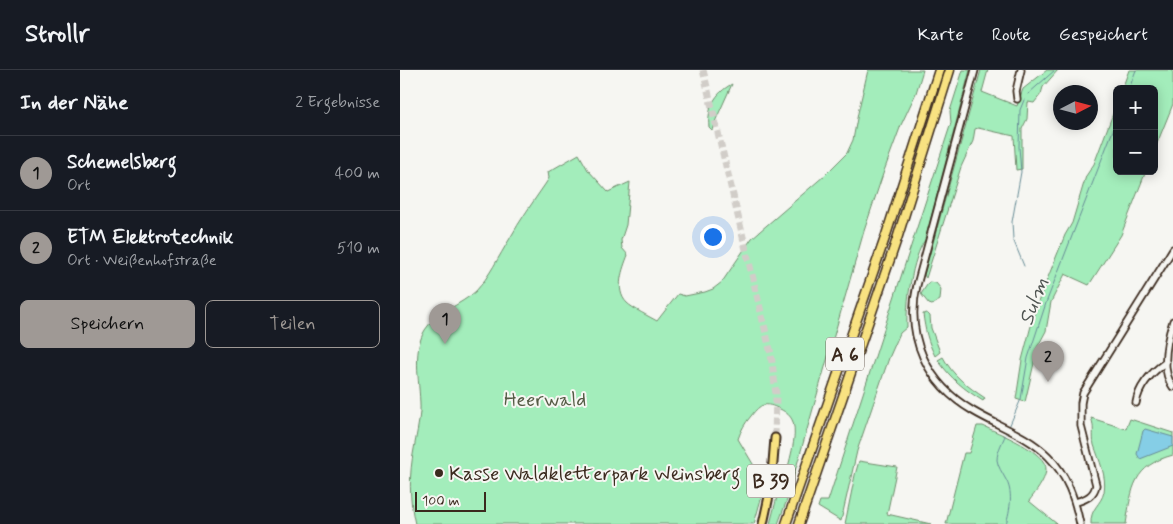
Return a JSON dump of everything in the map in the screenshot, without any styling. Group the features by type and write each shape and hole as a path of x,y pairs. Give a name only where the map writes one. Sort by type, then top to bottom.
{"highway":[{"name":"A 6","path":"786,524 886,235 939,70"},
{"name":"A 6","path":"799,524 899,232 950,70"}],"main road":[{"name":"B 39","path":"764,524 771,487 775,438"}],"street":[{"path":"975,70 917,285 913,307 914,330 925,361 934,377 945,390 968,408 1035,444 1049,457 1062,474 1076,502 1080,524"},
{"path":"1017,99 1016,91 1021,70"},
{"path":"1076,502 1090,497 1096,485 1081,426 1080,411 1083,393 1173,249"},
{"path":"1173,320 1169,334 1166,362 1168,377 1173,387"},
{"path":"1136,403 1142,387 1149,376 1166,362"}],"green space":[{"name":"Heerwald","path":"868,70 923,70 916,93 901,125 884,171 864,231 790,489 785,480 793,443 793,422 790,416 782,410 771,405 764,405 758,408 749,419 738,439 762,479 761,499 754,524 415,524 411,496 411,477 412,458 420,412 418,349 421,339 429,324 470,296 481,285 549,178 548,172 579,154 588,170 608,192 630,182 626,225 621,240 622,248 628,255 621,279 621,292 629,305 657,321 678,294 685,296 705,292 722,282 752,238 825,175 847,153 853,140"},
{"path":"963,70 970,70 925,240 920,248 913,269 907,327 900,333 889,358 857,451 841,521 818,507 820,501 828,501 951,123 950,111"},
{"path":"981,70 988,70 982,92 1017,106 1023,89 1047,70 1058,70 1043,87 1041,94 1034,103 1028,102 1027,119 1022,129 1022,169 1016,170 1014,136 978,128 975,129 973,141 961,167 926,278 924,275"},
{"path":"1129,70 1173,70 1173,104 1158,141 1158,85 1123,85"},
{"path":"732,84 712,130 709,127 709,114 713,102 721,92"},
{"path":"1113,114 1113,175 1144,175 1121,235 1089,285 1065,274 1051,302 1046,331 1038,346 1025,402 1016,399 1022,360 1036,307 1065,235 1072,223 1086,176 1094,164"},
{"path":"929,282 936,283 941,289 940,300 932,305 921,294"},
{"path":"927,313 930,316 931,328 940,352 935,356 925,325 923,314"},
{"path":"943,357 951,370 961,380 985,398 983,401 964,388 948,373 938,360"},
{"path":"1091,418 1126,429 1130,419 1173,433 1173,455 1150,465 1137,480 1130,499 1126,524 1091,524 1092,514 1103,496 1105,486 1102,468 1094,445"},
{"path":"977,426 983,426 1009,438 1039,456 1046,470 1044,478 1029,501 1057,524 946,524 964,453 969,453"},
{"path":"859,461 897,467 887,514 931,524 845,524"},
{"path":"781,489 788,494 788,497 778,524 770,524 778,493"}],"water":[{"path":"1145,429 1173,437 1173,446 1140,459 1137,454"}],"waterway":[{"path":"1028,94 1055,70"},
{"name":"Sulm","path":"1130,85 1136,70"},
{"path":"1024,100 1020,110 1019,147 1021,172 1012,222 1013,239 1024,266"},
{"name":"Sulm","path":"1009,427 1021,399 1028,358 1046,303 1113,130"},
{"name":"Sulm","path":"1006,524 1010,507 1010,489 999,467 997,456 1007,431"}],"tunnel":[{"path":"703,70 771,354 776,394 775,438"}],"place":[{"name":"Schemelsberg","path":"445,344"},
{"name":"ETM Elektrotechnik","path":"1048,382"},
{"name":"Kasse Waldkletterpark Weinsberg","path":"439,473"}]}
